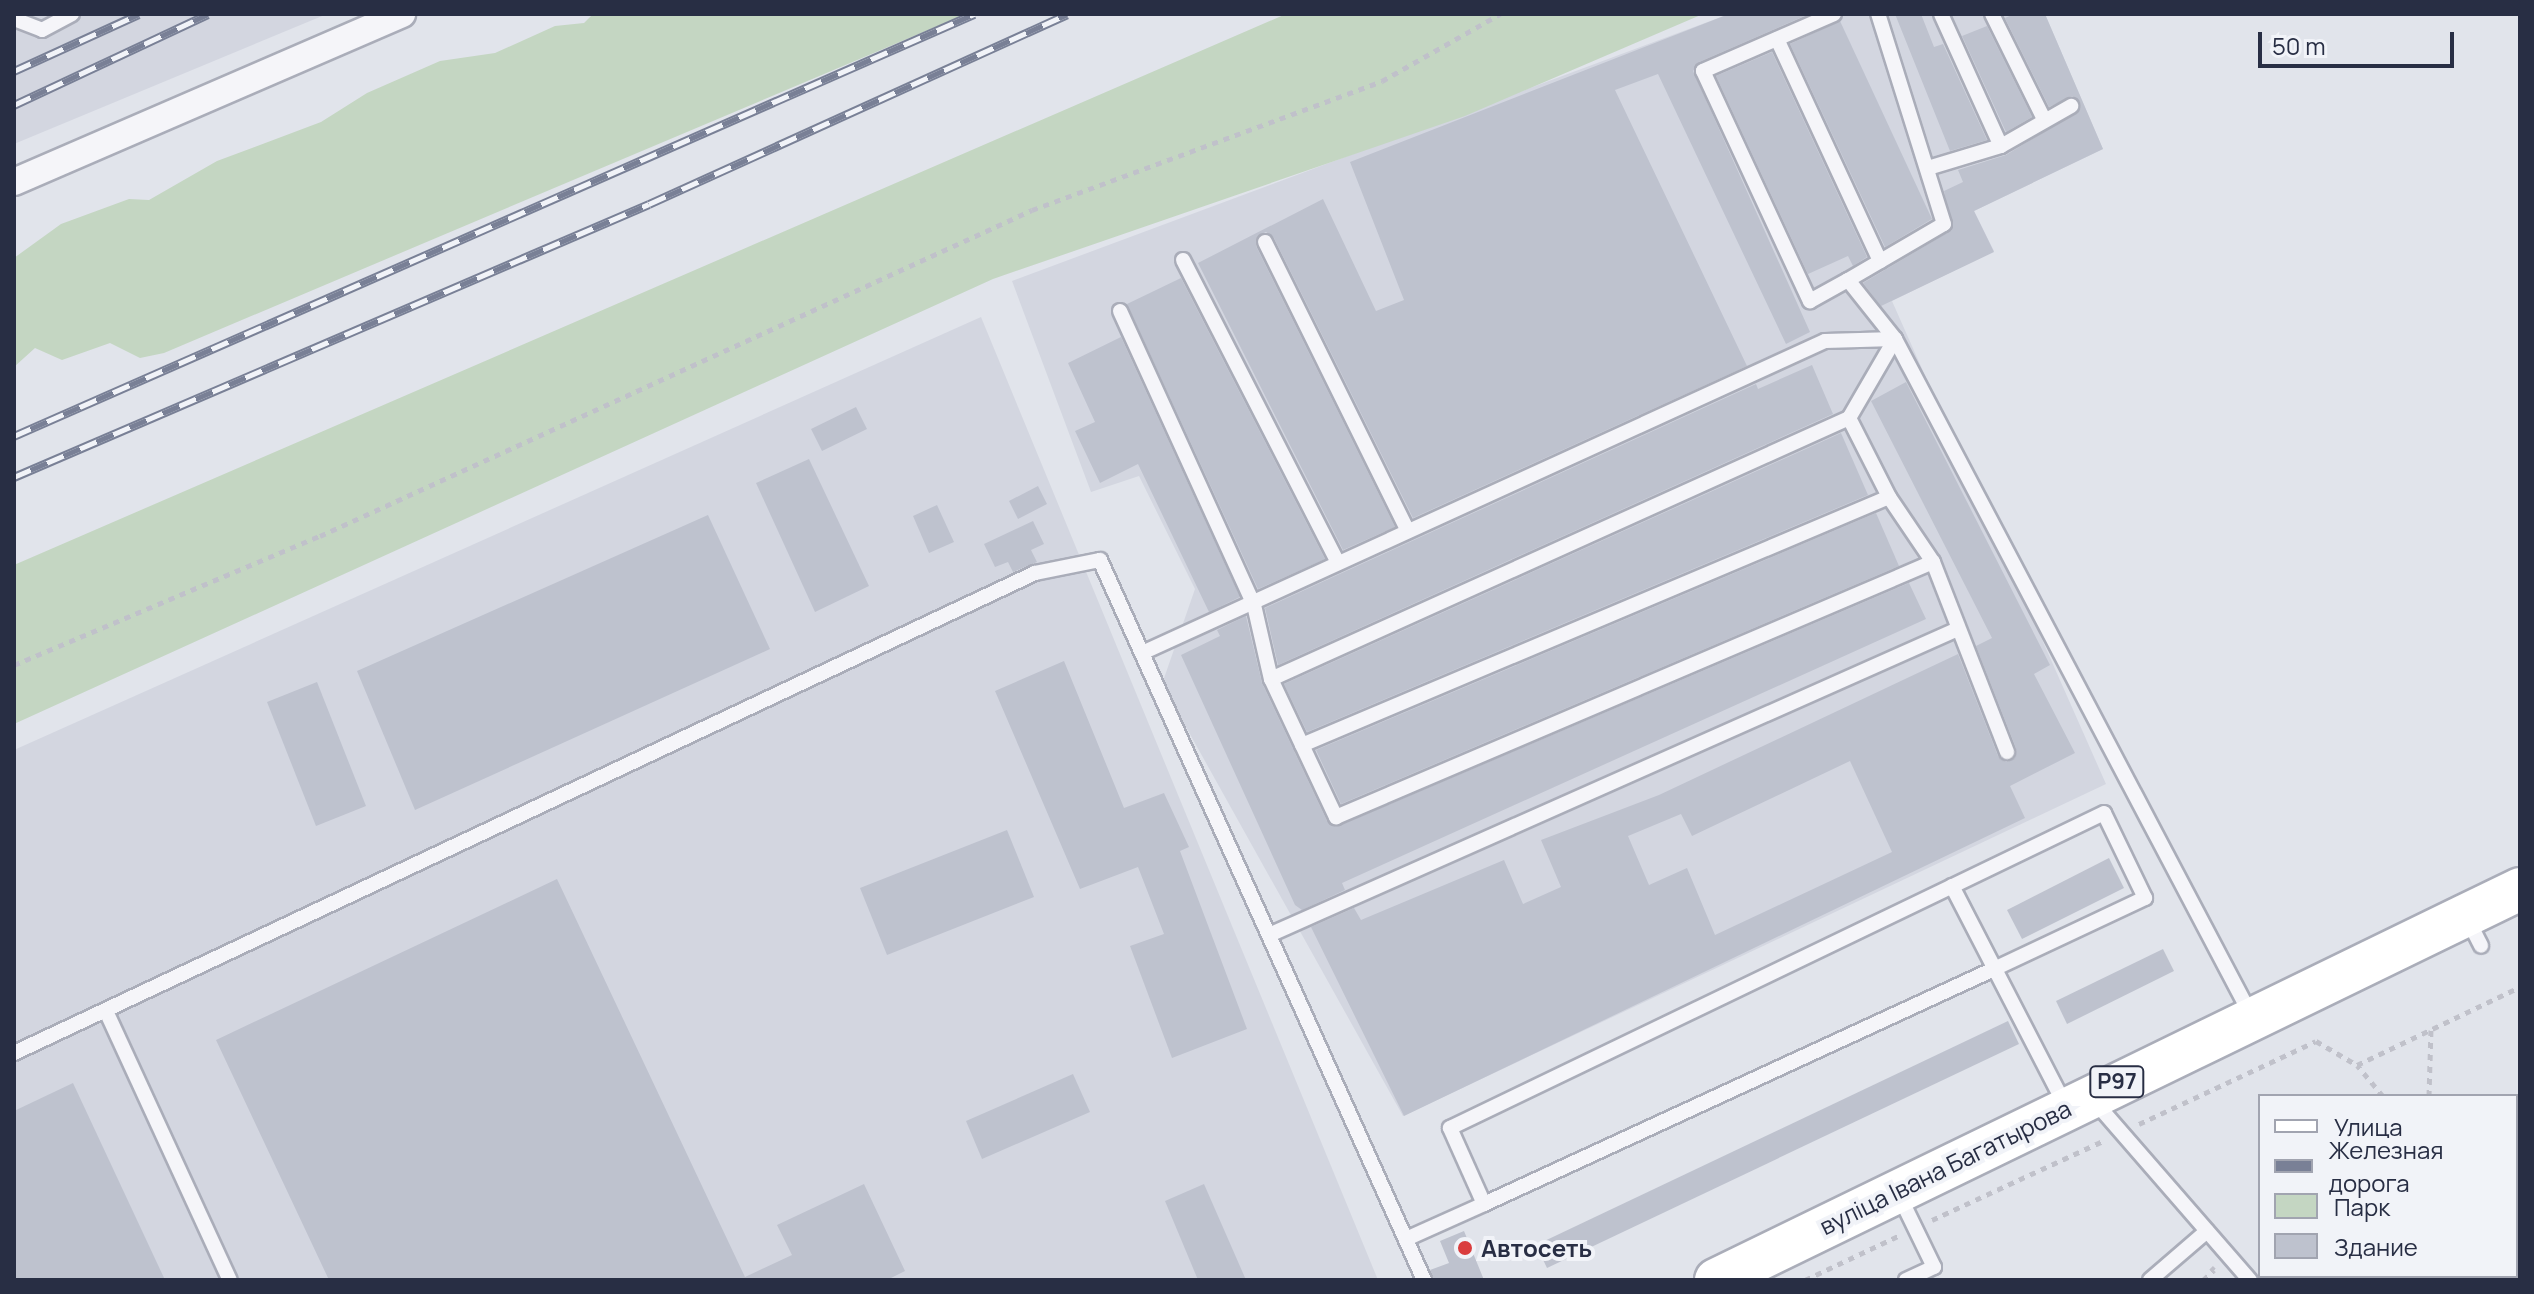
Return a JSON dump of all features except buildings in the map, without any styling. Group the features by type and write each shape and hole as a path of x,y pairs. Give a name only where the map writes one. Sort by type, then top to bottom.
{"main road":[{"name":"вуліца Івана Багатырова","path":"1716,1280 2251,1016 2473,930 2520,889"}],"street":[{"path":"14,182 402,14"}],"lane":[{"path":"14,19 42,30 72,14"},
{"path":"1834,14 1703,71 1810,301 1944,224 1878,14"},
{"path":"1941,14 2001,146"},
{"path":"1992,14 2044,119"},
{"path":"1777,39 1880,261"},
{"path":"1928,168 2001,146 2071,106"},
{"path":"1265,242 1408,531"},
{"path":"1183,260 1338,563"},
{"path":"1848,280 1895,339 2251,1016"},
{"path":"1120,311 1254,605 1271,679 1336,817 1933,562"},
{"path":"1142,653 1254,605 1338,563 1825,341 1895,339"},
{"path":"1271,679 1849,418 1895,339"},
{"path":"1849,418 1889,497 1933,562 2007,752"},
{"path":"1302,745 1889,497"},
{"path":"14,1053 1035,573 1100,560 1424,1280"},
{"path":"1269,935 1958,629"},
{"path":"1406,1239 1484,1204 1994,969 2145,898 2104,813 1450,1128 1484,1204"},
{"path":"1952,886 1994,969 2078,1101 2207,1231 2250,1280"},
{"path":"106,1011 230,1280"},
{"path":"1897,1191 1938,1273 1906,1280"},
{"path":"2150,1280 2207,1231"}],"path":[{"path":"14,665 320,536 1032,210 1382,81 1500,14"},
{"path":"2357,1065 2520,987"},
{"path":"2429,1094 2431,1030"},
{"path":"2137,1125 2316,1041 2357,1065 2381,1094"},
{"path":"1939,1217 2101,1141"},
{"path":"1805,1280 1892,1239"}],"shaded area":[{"path":"14,14 327,14 14,144"},
{"path":"1729,14 2045,14 2103,149 1974,211 1994,251 1892,301 2106,784 1403,1116 1162,684 1195,589 1139,476 1091,492 1012,281"},
{"path":"981,317 1378,1280 14,1280 14,750"}],"green space":[{"path":"593,14 966,14 164,353 140,358 110,343 62,360 35,348 14,367 14,258 61,224 129,199 149,200 217,161 321,122 367,93 440,61 495,53 555,26 584,23"},
{"path":"1286,14 1703,14 1465,116 993,279 14,724 14,565"}],"railway":[{"path":"14,71 139,14"},
{"path":"14,105 208,14"},
{"path":"14,436 974,14"},
{"path":"14,477 649,204 1067,14"}],"place":[{"name":"Автосеть","path":"1465,1248"}]}
